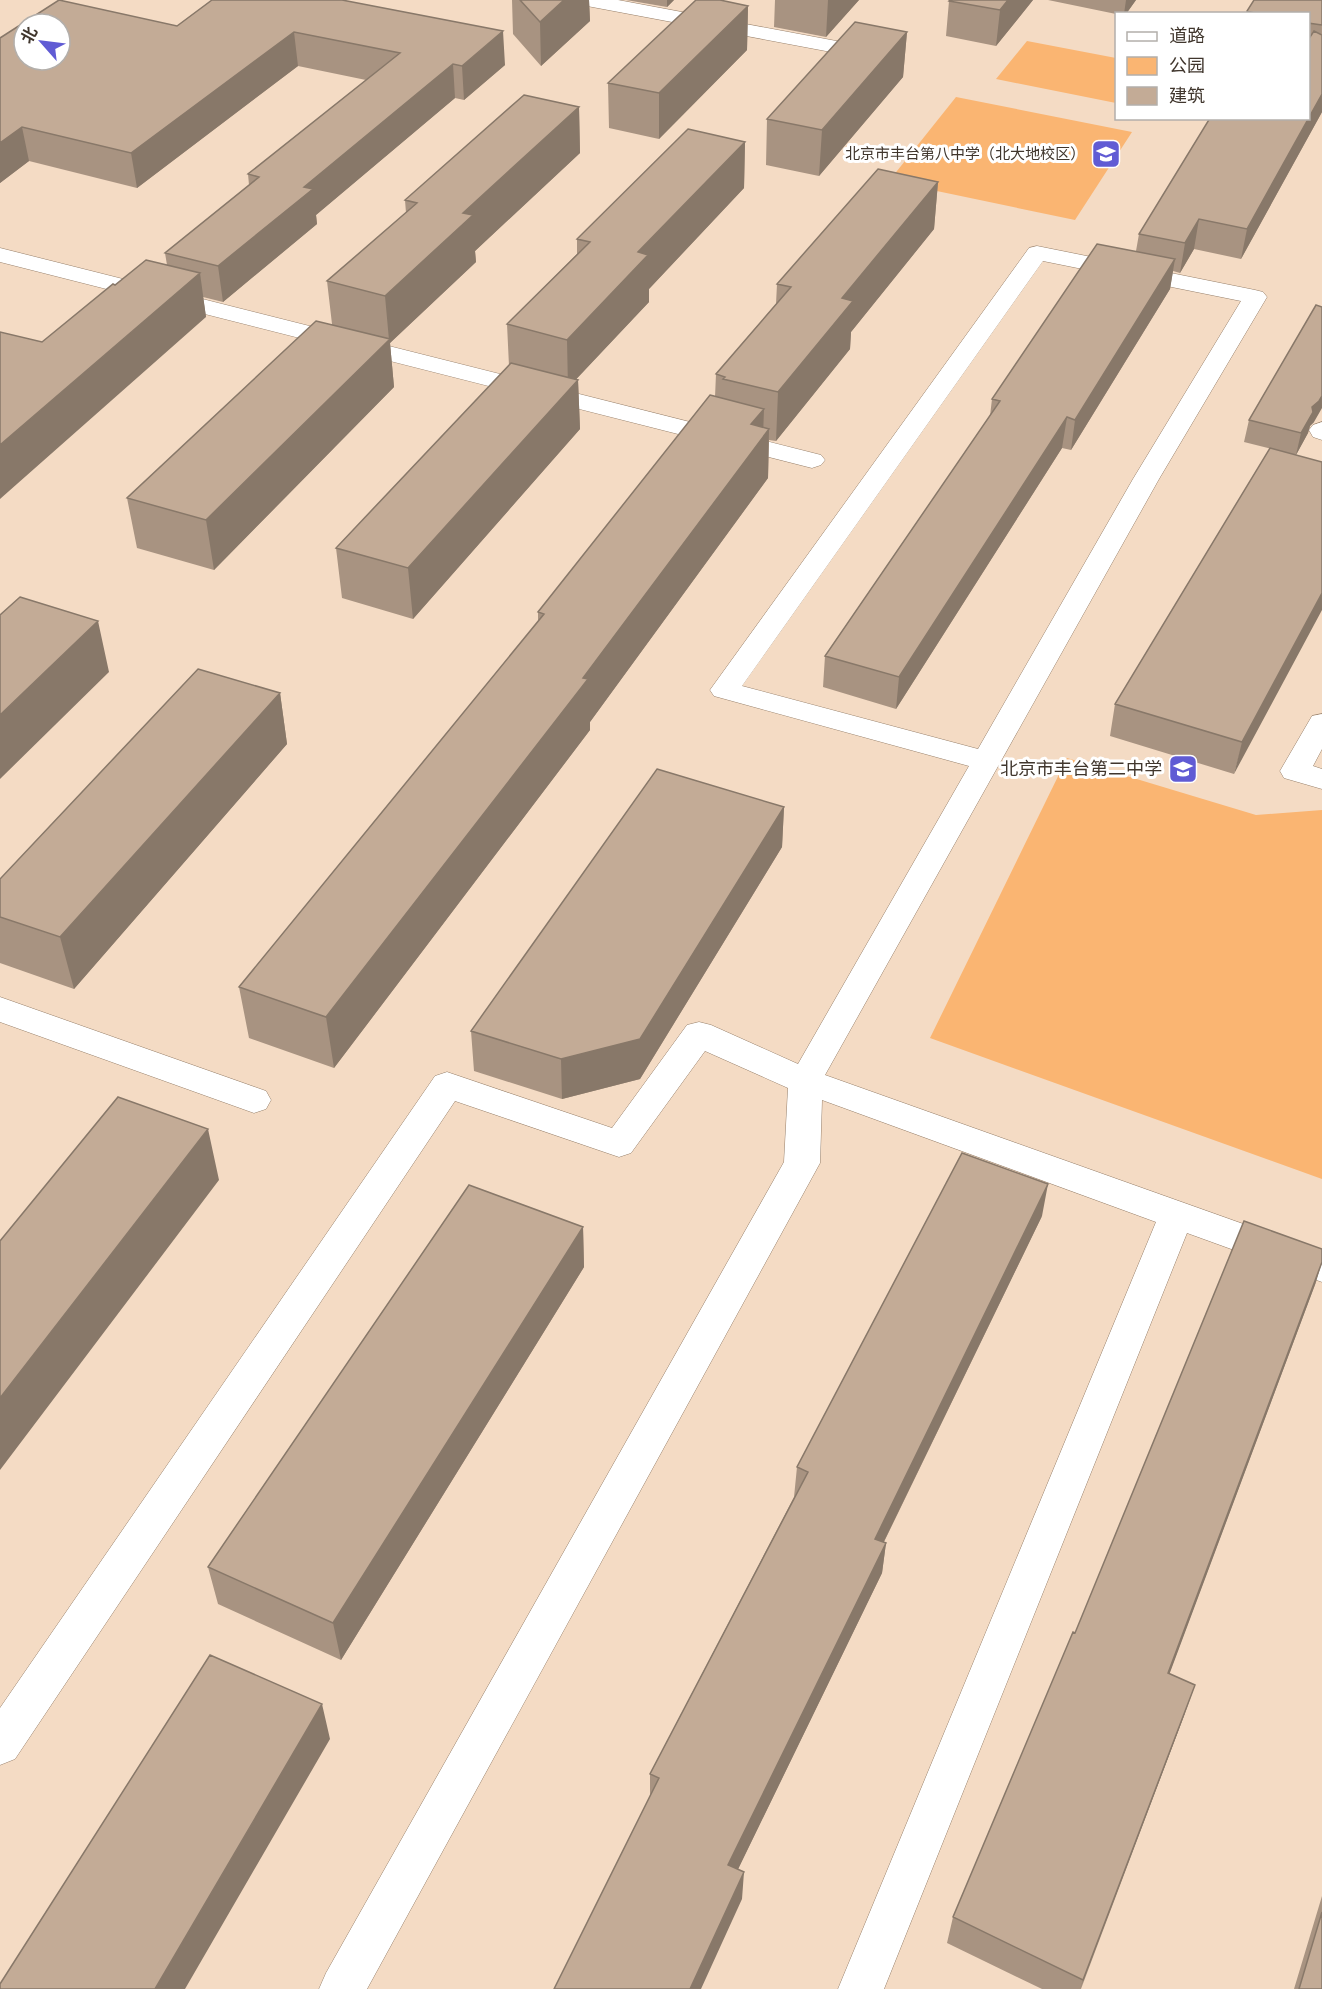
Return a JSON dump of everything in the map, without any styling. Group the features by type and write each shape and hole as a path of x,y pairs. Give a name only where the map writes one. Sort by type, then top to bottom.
{"street":[{"path":"587,0 863,52"},
{"path":"342,1989 802,1163 805,1082 987,761 1146,479 1255,297 1037,253 724,690 987,761"},
{"path":"0,255 812,460"},
{"path":"1322,723 1295,771 1322,779"},
{"path":"0,1009 254,1100"},
{"path":"0,1745 447,1085 620,1144 699,1034 805,1082 1322,1267"},
{"path":"861,1989 1176,1216"}],"green space":[{"path":"1027,41 1115,58 1115,103 996,79"},
{"path":"956,97 1132,132 1075,220 889,181"},
{"path":"1067,758 1256,815 1322,810 1322,1179 930,1038"}],"building":[{"path":"59,0 177,26 212,0 342,0 503,31 462,66 453,64 304,187 313,189 218,266 165,253 259,177 248,174 400,53 294,32 131,153 22,127 0,143 0,38 12,30 12,72 72,72 72,12 40,12"},
{"path":"520,0 564,0 540,22"},
{"path":"696,0 720,0 748,6 659,93 608,83"},
{"path":"950,0 1008,0 1000,10"},
{"path":"1254,0 1322,0 1322,25 1310,23 1310,12 1247,11"},
{"path":"855,22 907,32 822,130 767,119"},
{"path":"1314,31 1322,35 1322,94 1310,116 1310,37"},
{"path":"524,95 579,107 463,213 473,215 385,296 327,281 417,203 405,200"},
{"path":"1209,120 1308,120 1247,229 1199,219 1185,243 1139,234"},
{"path":"688,129 745,142 638,252 648,255 567,340 507,324 590,242 577,239"},
{"path":"878,169 938,182 842,298 853,301 778,392 723,379 725,377 716,374 791,287 777,284"},
{"path":"1097,244 1175,259 1075,420 1067,417 899,677 825,656 1000,401 992,399"},
{"path":"146,260 200,273 0,445 0,332 42,342"},
{"path":"1316,305 1322,307 1322,396 1312,407 1313,412 1301,433 1249,420"},
{"path":"316,321 390,339 206,520 127,498"},
{"path":"511,363 578,380 408,568 336,548"},
{"path":"710,395 764,409 751,424 769,429 583,678 588,679 326,1017 239,987 544,614 538,612"},
{"path":"1270,448 1322,462 1322,593 1242,742 1115,704"},
{"path":"20,597 98,621 0,715 0,615"},
{"path":"198,669 280,693 60,937 0,917 0,879"},
{"path":"657,769 784,807 640,1039 561,1059 471,1031"},
{"path":"118,1097 208,1129 0,1398 0,1241"},
{"path":"962,1153 1048,1184 875,1539 886,1543 728,1865 744,1872 690,1989 554,1989 659,1778 650,1774 808,1472 797,1467"},
{"path":"469,1185 583,1227 333,1623 208,1567"},
{"path":"1244,1221 1322,1249 1322,1262 1168,1673 1195,1685 1083,1980 953,1917 1073,1632 1075,1633"},
{"path":"210,1655 322,1704 155,1989 0,1989 0,1984"},
{"path":"1322,1912 1322,1989 1299,1989"}],"place":[{"name":"北京市丰台第八中学（北大地校区）","path":"1106,154"},
{"name":"北京市丰台第二中学","path":"1183,769"}]}
